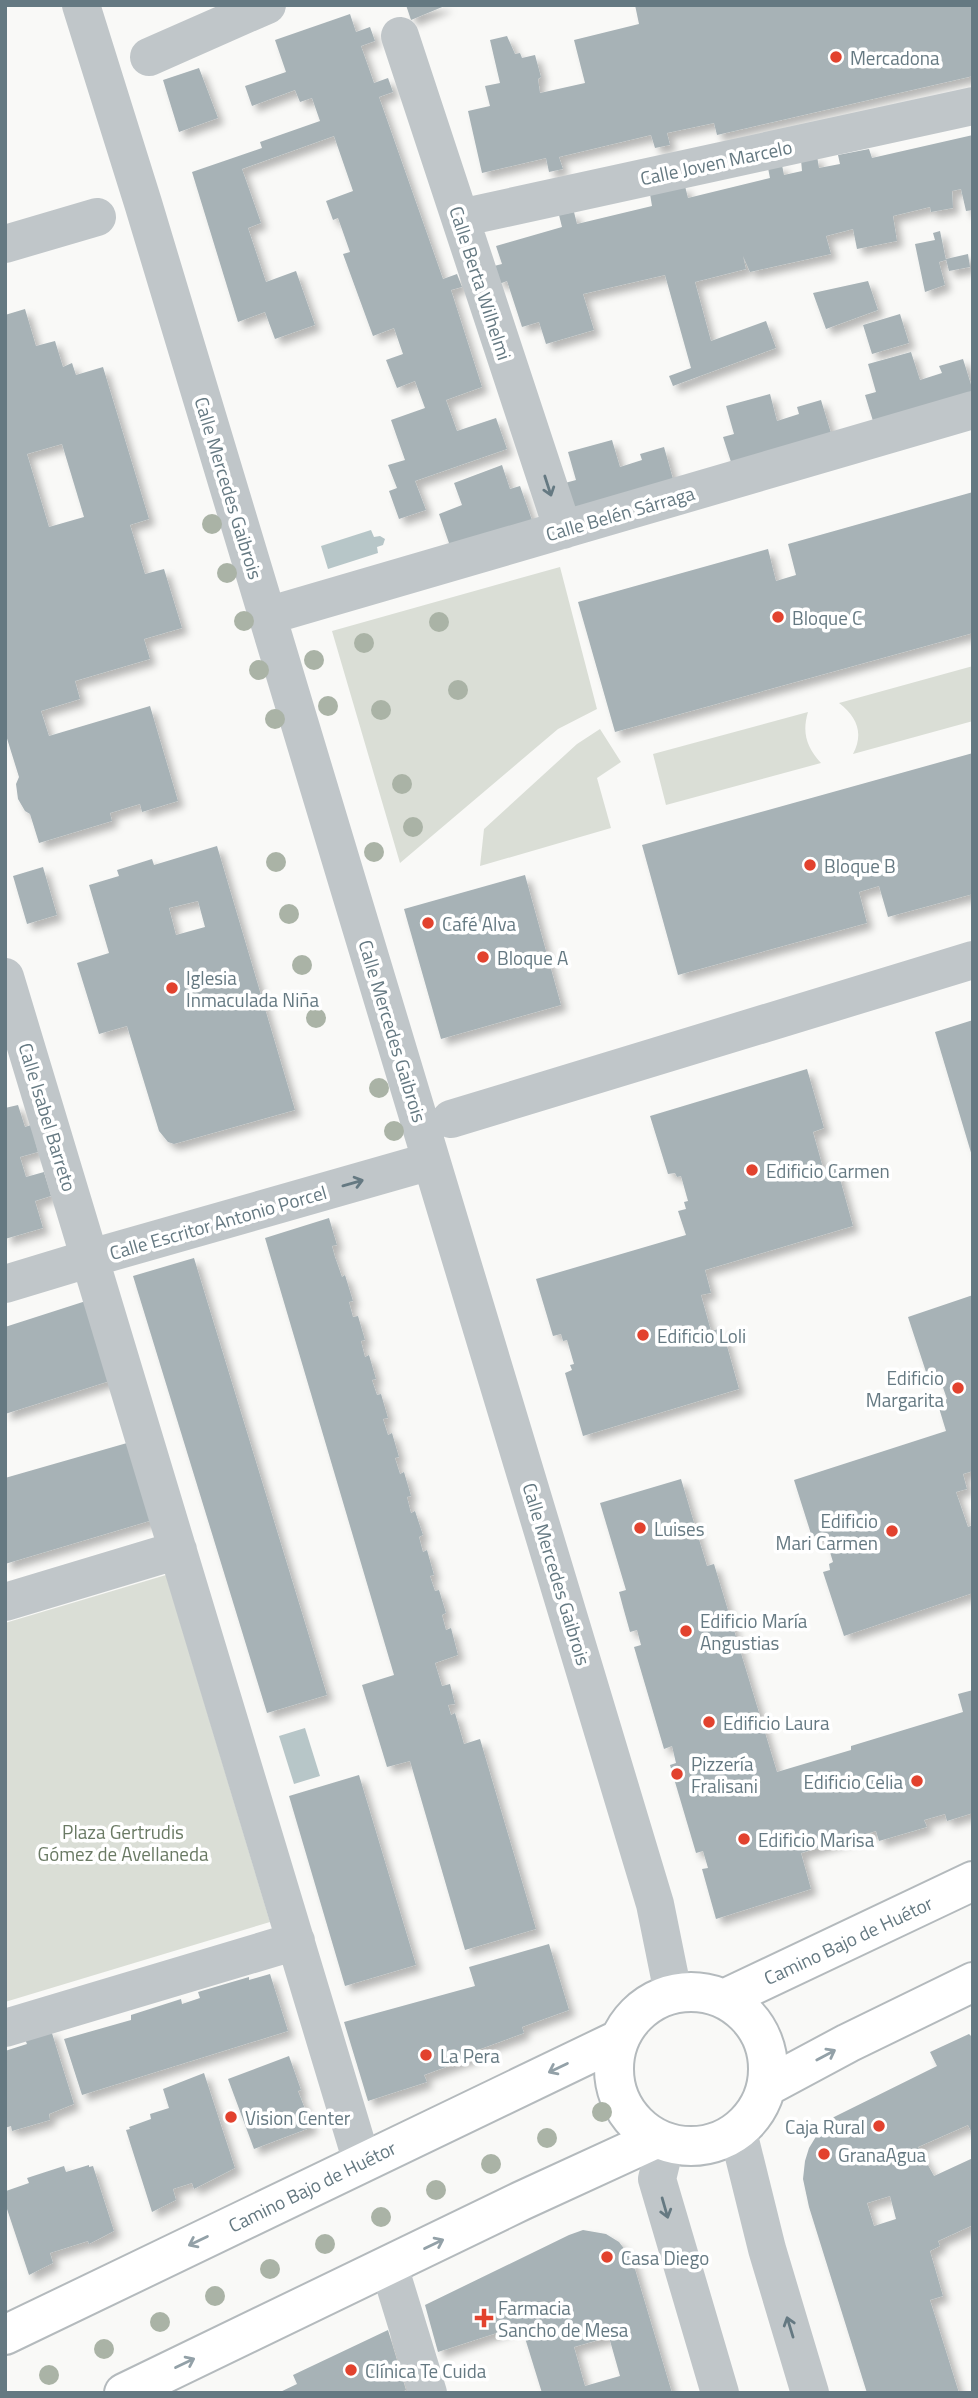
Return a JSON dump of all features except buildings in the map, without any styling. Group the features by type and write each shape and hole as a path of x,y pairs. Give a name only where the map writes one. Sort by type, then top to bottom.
{"main road":[{"name":"Camino Bajo de Huétor","path":"724,1999 973,1881"},
{"path":"766,2087 848,2043 973,1982"},
{"path":"699,1992 724,1999 744,2012 760,2034 767,2058 766,2087 754,2115 738,2132 716,2143 691,2147 661,2140 639,2127 625,2110 618,2094 613,2067 620,2039 632,2020 647,2005 673,1993 699,1992"},
{"name":"Camino Bajo de Huétor","path":"5,2335 620,2039"},
{"path":"124,2393 661,2140"}],"street":[{"name":"Calle Mercedes Gaibrois","path":"81,5 530,1483 655,1904 673,1993"},
{"path":"149,57 267,5"},
{"name":"Calle Berta Wilhelmi","path":"400,36 563,530"},
{"name":"Calle Joven Marcelo","path":"460,218 973,106"},
{"path":"5,244 97,216"},
{"name":"Calle Belén Sárraga","path":"267,616 973,410"},
{"path":"452,1119 973,960"},
{"name":"Calle Isabel Barreto","path":"5,977 91,1258"},
{"name":"Calle Escritor Antonio Porcel","path":"5,1284 431,1161"},
{"path":"91,1258 362,2162"},
{"path":"5,1602 178,1550"},
{"path":"5,2028 296,1941"},
{"path":"738,2132 767,2249 810,2393"},
{"path":"661,2140 657,2179 720,2393"},
{"path":"389,2266 428,2393"}],"green space":[{"path":"560,567 597,709 558,729 400,863 332,631"},
{"path":"973,666 973,721 853,754 858,739 857,726 839,703"},
{"path":"808,712 805,726 807,739 821,763 666,805 653,754"},
{"path":"600,729 621,762 597,778 611,828 480,866 484,829 577,744"},
{"name":"Plaza Gertrudis Gómez de Avellaneda","path":"166,1575 270,1922 5,2002 5,1623"}],"shaded area":[{"path":"371,530 374,537 385,539 383,545 377,547 378,553 328,569 321,546"},
{"path":"305,1728 320,1776 294,1784 279,1736"}],"place":[{"name":"Mercadona","path":"836,57"},
{"name":"Bloque C","path":"778,617"},
{"name":"Bloque B","path":"810,865"},
{"name":"Café Alva","path":"428,923"},
{"name":"Bloque A","path":"483,957"},
{"name":"Iglesia Inmaculada Niña","path":"172,988"},
{"name":"Edificio Carmen","path":"752,1170"},
{"name":"Edificio Loli","path":"643,1335"},
{"name":"Edificio Margarita","path":"958,1388"},
{"name":"Luises","path":"640,1528"},
{"name":"Edificio Mari Carmen","path":"892,1531"},
{"name":"Edificio María Angustias","path":"686,1631"},
{"name":"Edificio Laura","path":"709,1722"},
{"name":"Pizzería Fralisani","path":"677,1774"},
{"name":"Edificio Celia","path":"917,1781"},
{"name":"Edificio Marisa","path":"744,1839"},
{"name":"La Pera","path":"426,2055"},
{"name":"Vision Center","path":"231,2117"},
{"name":"Caja Rural","path":"879,2126"},
{"name":"GranaAgua","path":"824,2154"},
{"name":"Casa Diego","path":"607,2257"},
{"name":"Farmacia Sancho de Mesa","path":"484,2318"},
{"name":"Clínica Te Cuida","path":"351,2370"}]}
